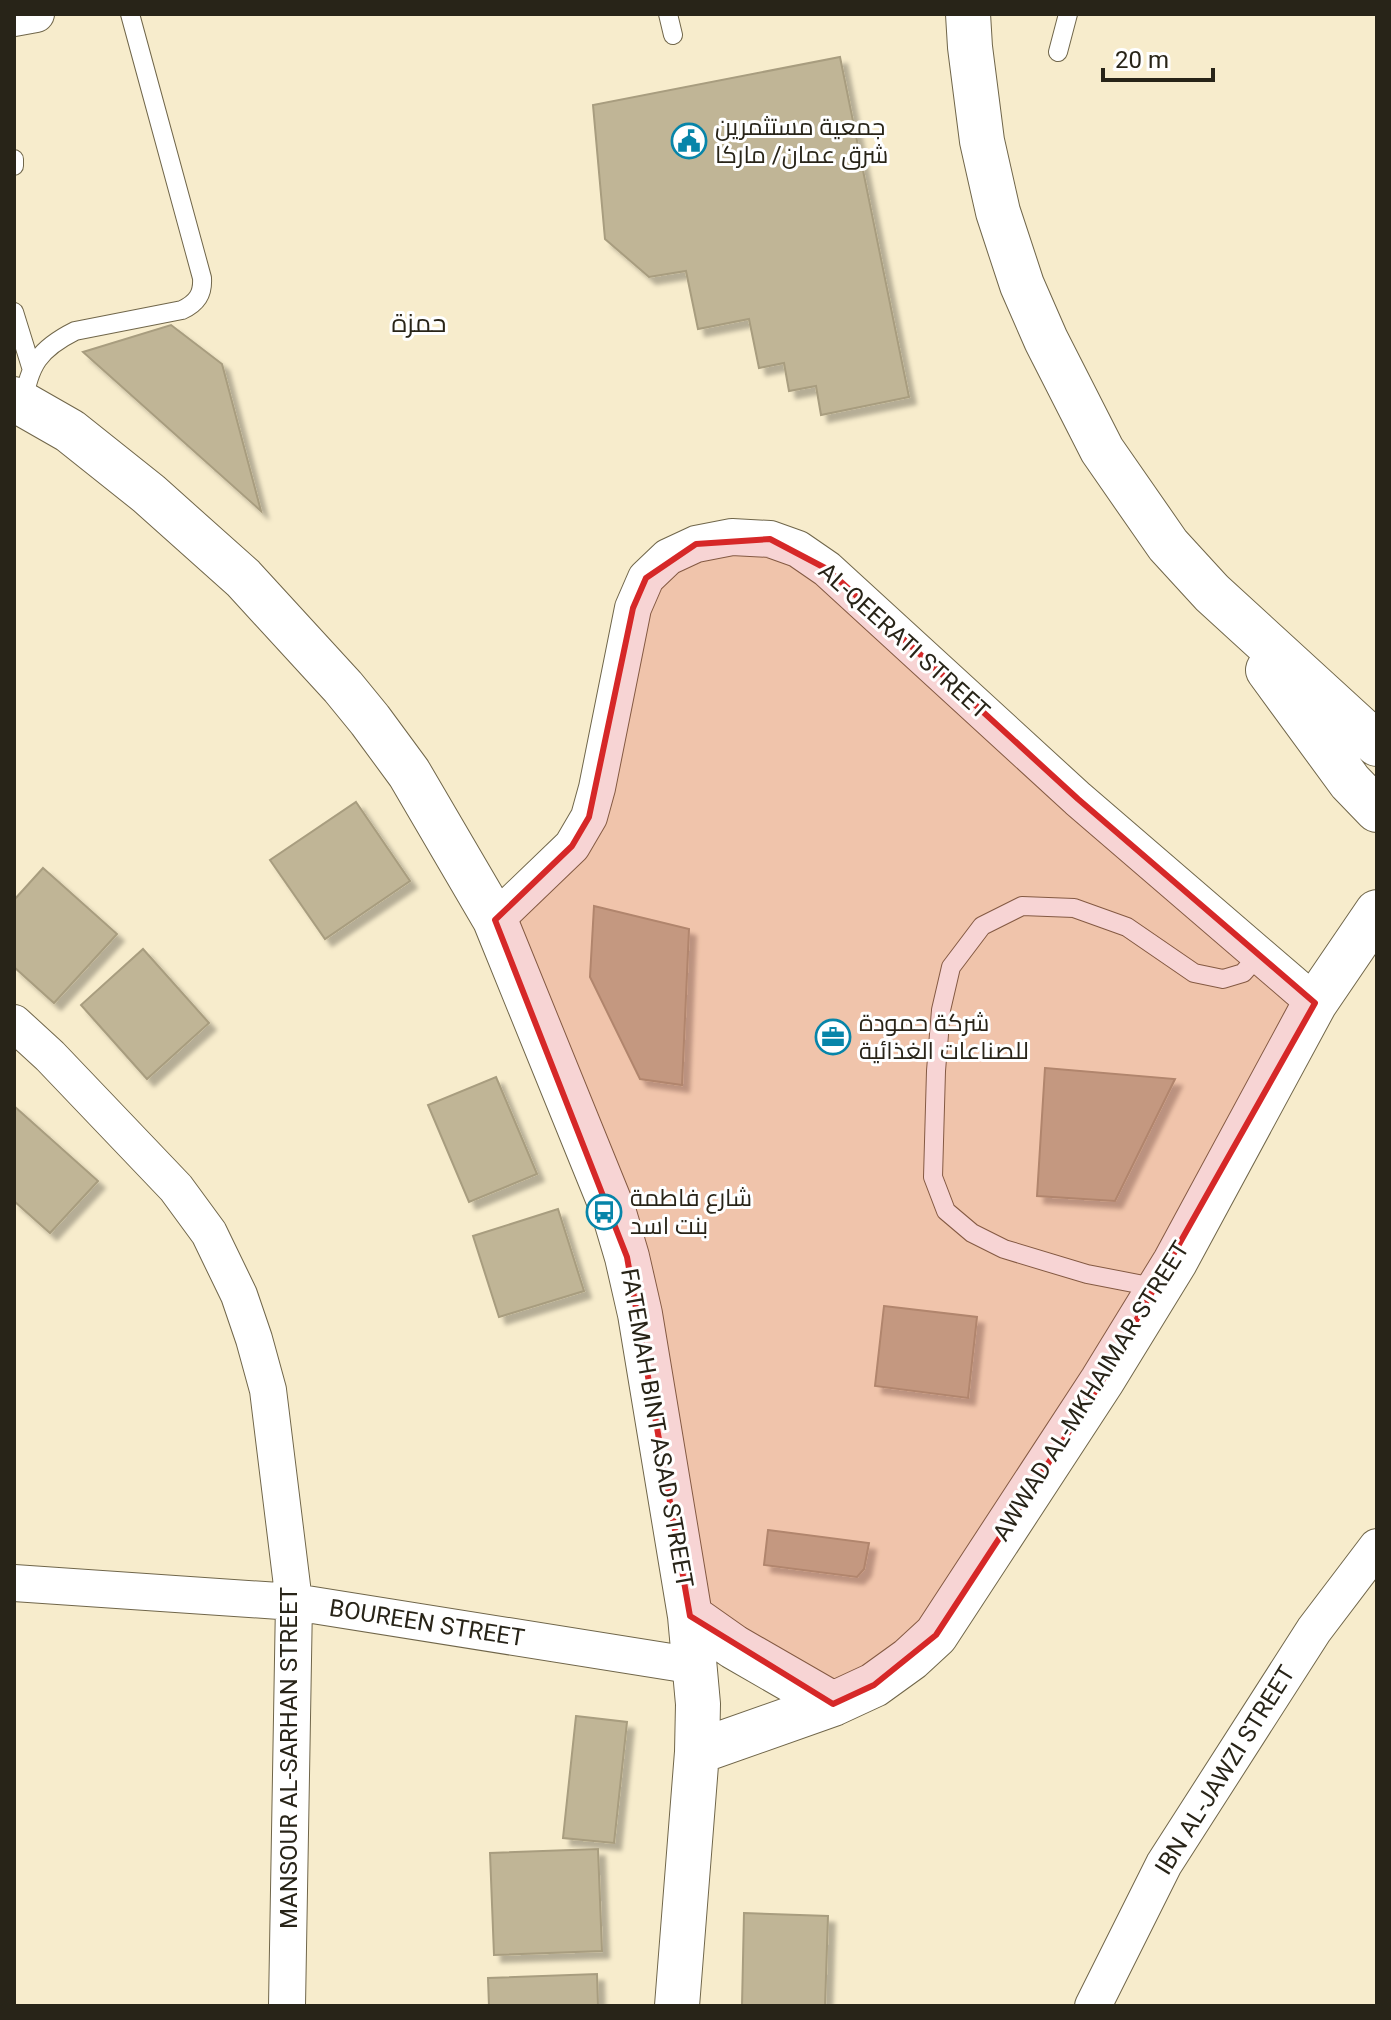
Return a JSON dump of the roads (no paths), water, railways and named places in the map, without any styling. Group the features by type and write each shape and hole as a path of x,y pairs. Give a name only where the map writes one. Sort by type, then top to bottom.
{"street":[{"path":"14,18 36,14"},
{"path":"968,14 982,141 998,212 1022,285 1046,340 1102,450 1168,545 1212,593 1377,744"},
{"name":"FATEMAH BINT ASAD STREET","path":"23,391 149,494 253,589 343,687 409,773 495,920 614,1213 640,1314 696,1666 697,1752 677,2006"},
{"name":"AL-QEERATI STREET","path":"495,920 572,846 589,817 633,608 646,578 668,557 696,544 732,537 770,539 798,549 827,569 1078,799 1315,1003"},
{"path":"1212,593 1350,782 1377,810"},
{"name":"AWWAD AL-MKHAIMAR STREET","path":"697,1752 833,1704 874,1685 936,1635 1159,1288 1315,1003 1377,912"},
{"name":"MANSOUR AL-SARHAN STREET","path":"14,1023 50,1056 176,1188 209,1233 239,1295 254,1339 268,1390 294,1602 287,2006"},
{"name":"IBN AL-JAWZI STREET","path":"1093,2006 1164,1864 1314,1630 1377,1547"},
{"name":"BOUREEN STREET","path":"14,1583 294,1602 696,1666"},
{"path":"690,1616 734,1647 833,1704"}],"lane":[{"path":"23,391 41,353 60,339 75,331 182,310 192,306 203,288 130,14"},
{"path":"668,14 673,35"},
{"path":"1058,52 1068,14"},
{"path":"14,159 14,166"},
{"path":"14,312 23,391"},
{"path":"1159,1288 1087,1274 1004,1249 972,1233 946,1211 933,1177 937,1056 941,1010 951,967 982,926 1022,906 1074,908 1127,927 1194,973 1223,979 1243,973 1259,955"}],"place":[{"name":"جمعية مستثمرين شرق عمان/ ماركا","path":"689,141"},
{"name":"شركة حمودة للصناعات الغذائية","path":"833,1037"},
{"name":"شارع فاطمة بنت اسد","path":"604,1212"}],"district":[{"name":"حمزة","path":"419,323"}]}
